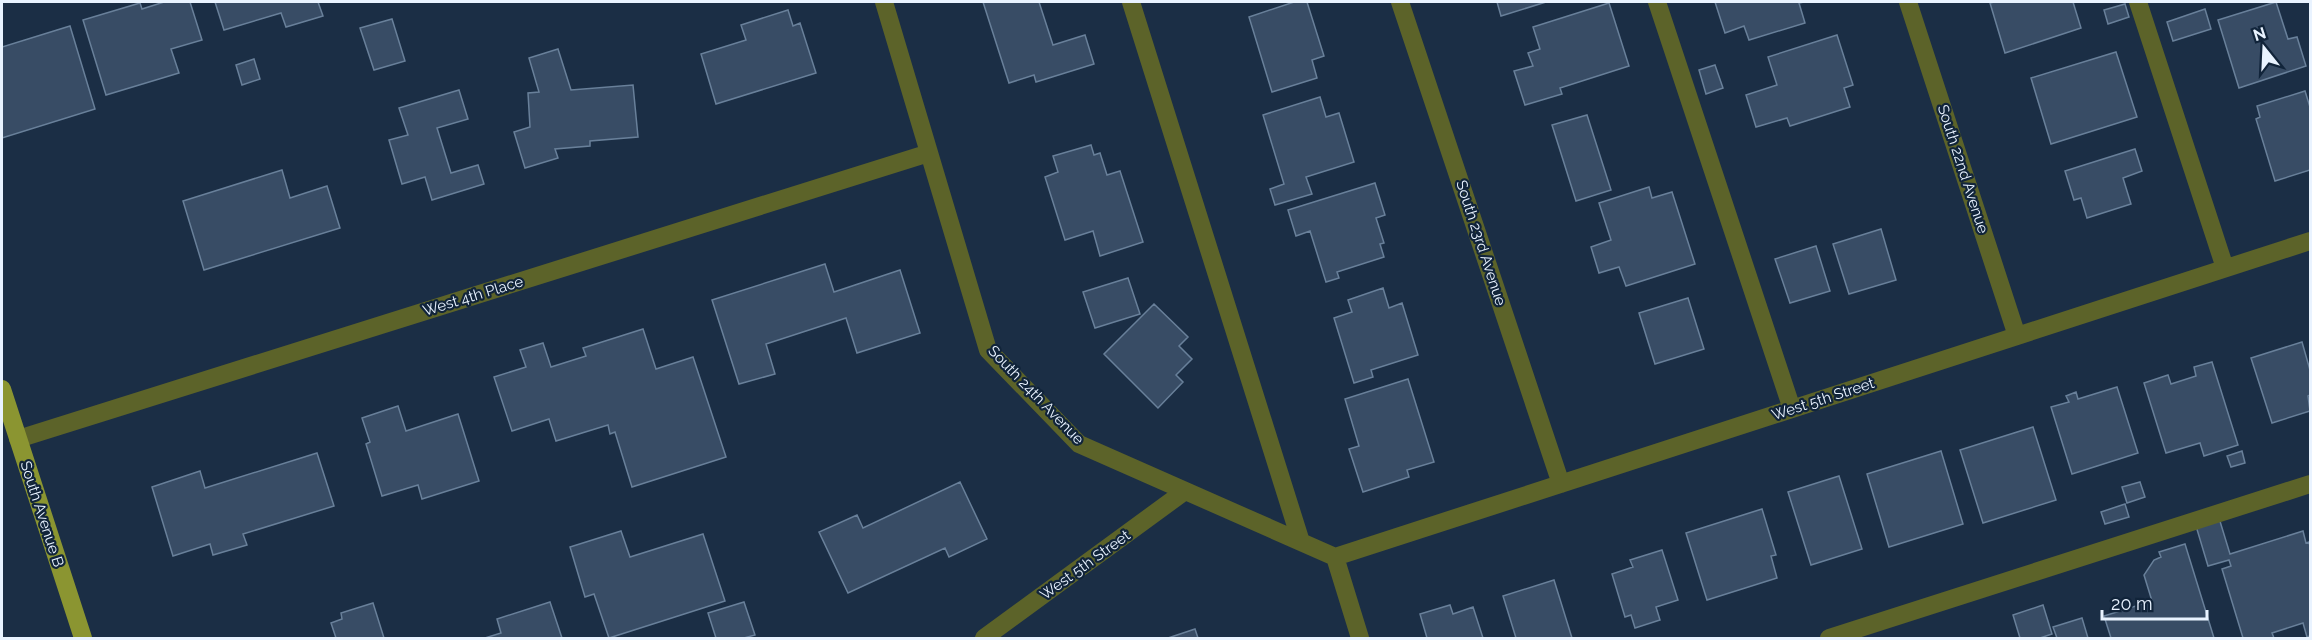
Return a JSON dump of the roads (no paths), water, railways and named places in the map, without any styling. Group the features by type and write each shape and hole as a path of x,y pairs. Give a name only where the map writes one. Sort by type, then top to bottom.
{"main road":[{"name":"South Avenue B","path":"2,389 83,639"}],"street":[{"name":"South 24th Avenue","path":"884,2 988,350 1079,444 1335,557"},
{"path":"1131,2 1301,542"},
{"name":"South 23rd Avenue","path":"1400,2 1561,484"},
{"path":"1657,2 1792,409"},
{"name":"South 22nd Avenue","path":"1908,2 2017,336"},
{"path":"2138,2 2225,268"},
{"name":"West 4th Place","path":"18,439 929,153"},
{"name":"West 5th Street","path":"1335,557 2310,241"},
{"path":"1829,639 2310,484"},
{"name":"West 5th Street","path":"984,639 1185,490"},
{"path":"1335,557 1360,639"}]}
